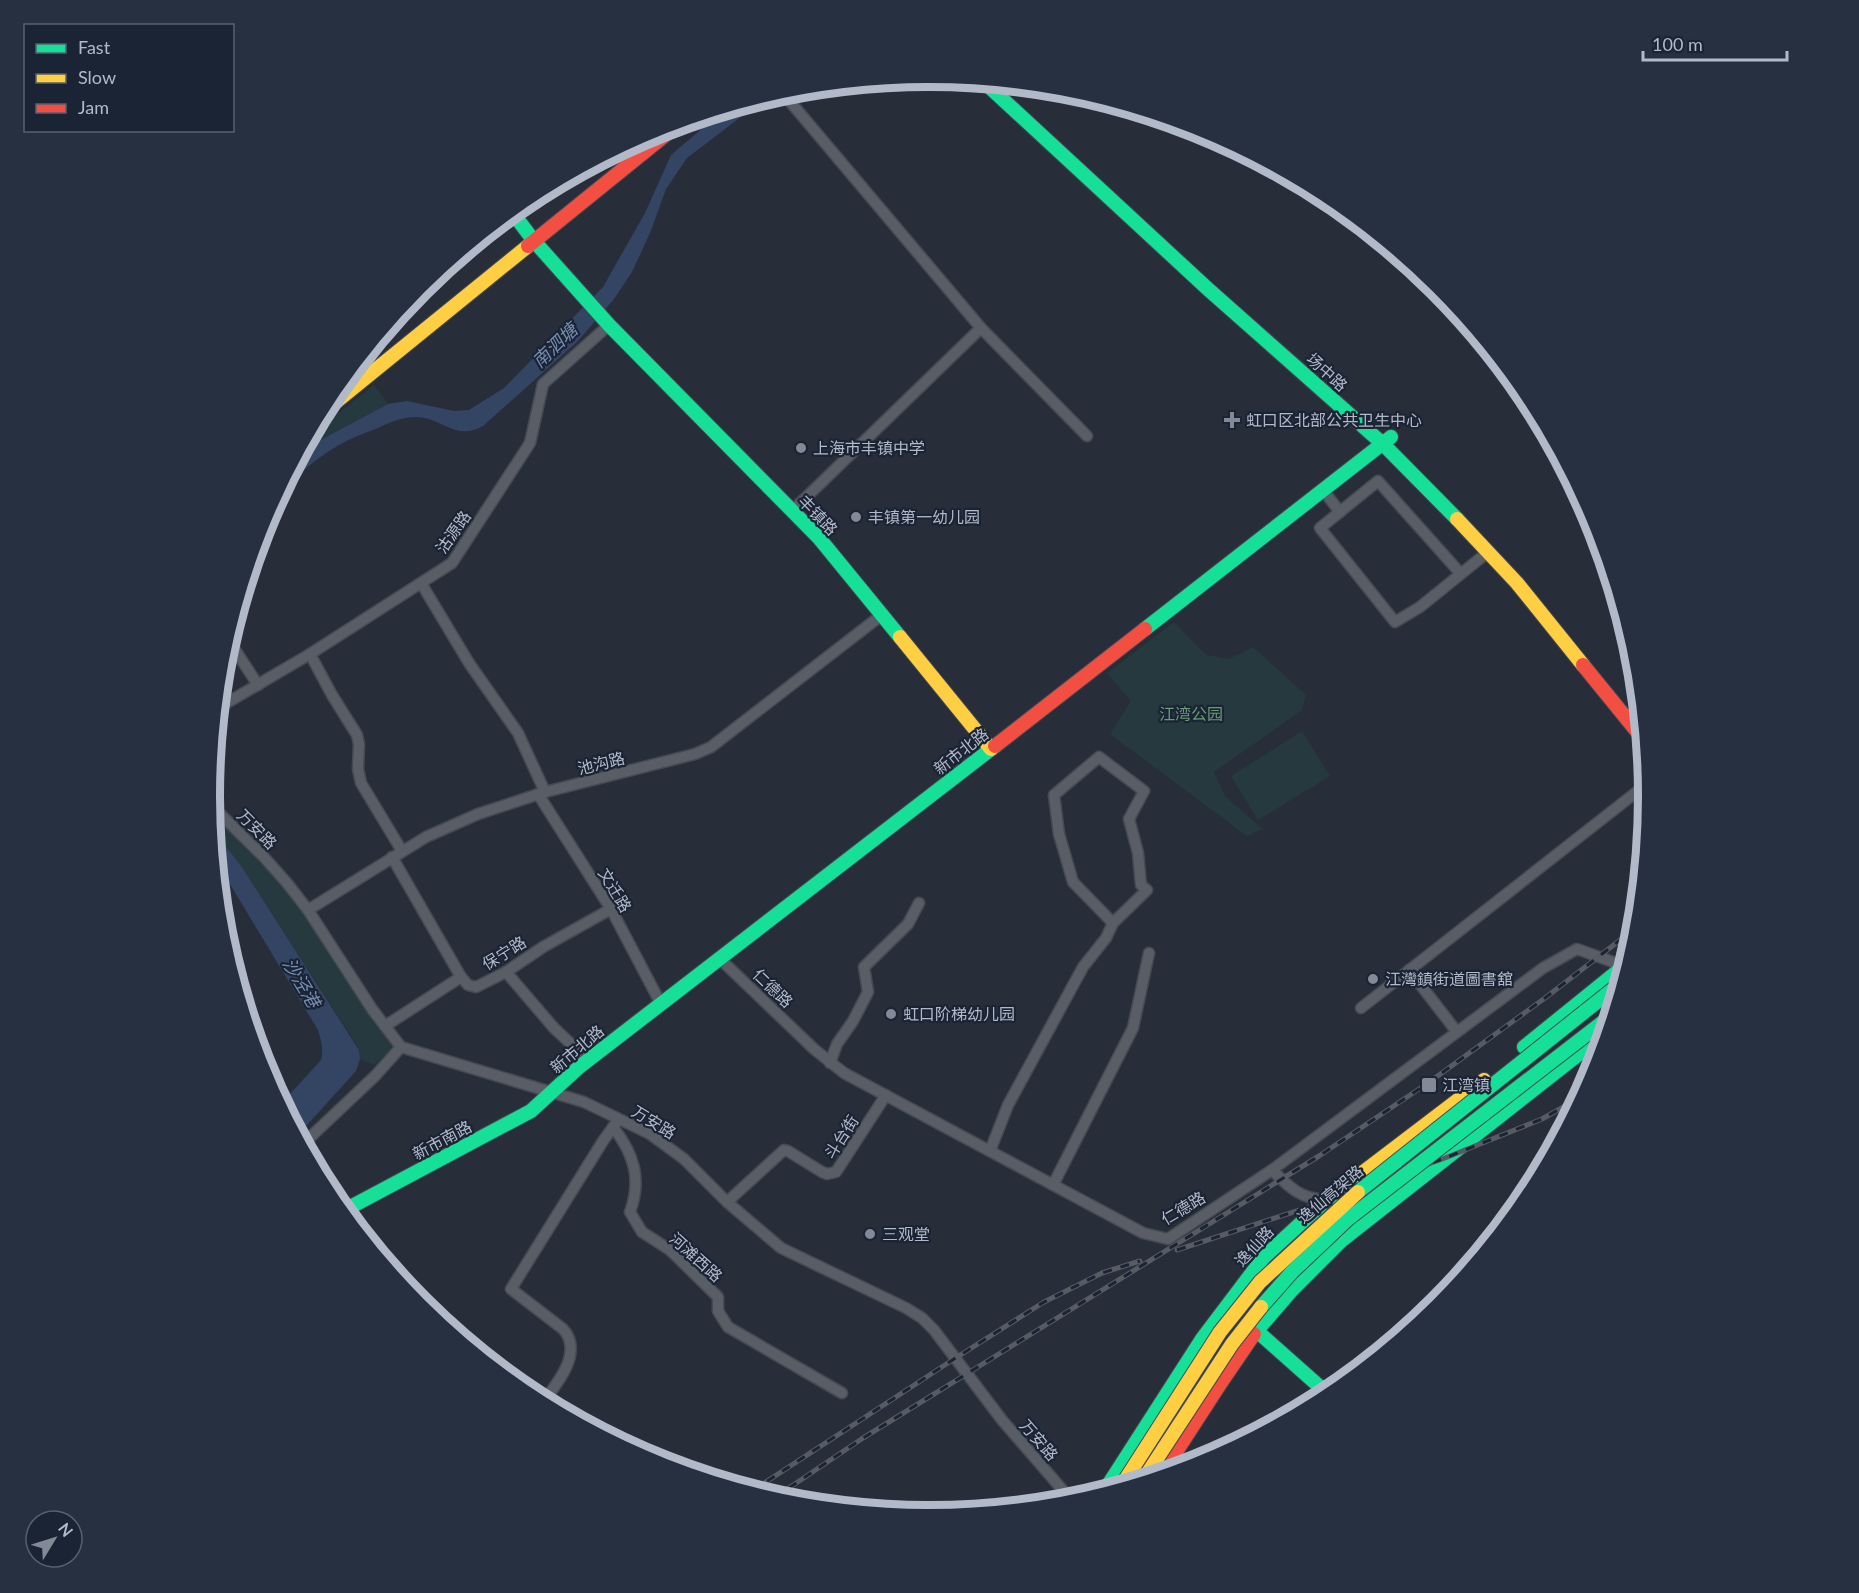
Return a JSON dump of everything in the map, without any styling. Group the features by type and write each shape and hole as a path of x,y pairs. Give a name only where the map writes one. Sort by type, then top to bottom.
{"main road":[{"name":"场中路","path":"993,90 1209,290 1387,440 1419,461 1502,550 1633,707"},
{"name":"场中路","path":"1010,92 1387,440 1517,583 1635,729"},
{"path":"346,394 657,141"},
{"path":"518,220 534,241"},
{"name":"丰镇路","path":"534,241 606,322 819,538 991,749"},
{"name":"新市北路","path":"552,1092 588,1060 1387,440"},
{"name":"逸仙路","path":"1109,1483 1226,1304 1264,1257 1328,1199 1615,979"},
{"name":"逸仙高架路","path":"1127,1478 1220,1332 1281,1260 1347,1200 1615,979"},
{"name":"逸仙高架路","path":"1149,1471 1232,1344 1292,1272 1348,1219 1602,1023"},
{"path":"1168,1464 1257,1332 1285,1297 1341,1241 1595,1042"},
{"name":"新市南路","path":"351,1207 531,1111 552,1092"},
{"path":"1226,1304 1321,1388"}],"street":[{"path":"790,101 981,328 1087,436"},
{"name":"沽源路","path":"226,703 310,654 452,563 530,443 543,384 606,322"},
{"path":"792,511 981,328"},
{"path":"1461,574 1378,482 1320,528 1395,622 1420,608 1488,552"},
{"path":"1323,490 1340,512"},
{"name":"文迁路","path":"421,583 469,663 518,733 542,793 610,909 661,1004"},
{"name":"池沟路","path":"308,910 402,851 447,827 478,814 542,793 695,754 711,747 883,614"},
{"path":"236,651 258,685"},
{"path":"310,654 357,735 360,744 358,769 362,783 402,851"},
{"path":"990,1151 1018,1085 1083,967 1106,938 1113,924 1147,890 1141,885 1138,853 1129,819 1144,791 1099,757 1054,795 1059,834 1073,882 1113,924"},
{"path":"1360,1008 1639,790"},
{"name":"万安路","path":"221,815 275,869 308,910 372,1009 401,1047 584,1102 616,1123 664,1143 684,1159 727,1202 781,1248 896,1302 922,1318 934,1330 1002,1420 1065,1493"},
{"path":"385,1026 461,977 392,857"},
{"path":"830,1063 837,1044 853,1021 868,992 864,967 908,924 919,903"},
{"name":"保宁路","path":"461,977 468,986 476,987 506,972 543,946 610,909"},
{"name":"仁德路","path":"719,958 830,1063 844,1073 1143,1233 1168,1239 1272,1170 1543,968 1577,949 1613,962 1618,967"},
{"path":"1053,1185 1133,1028 1149,953"},
{"path":"1409,970 1457,1032"},
{"path":"506,972 554,1028 588,1060"},
{"path":"308,1139 375,1076 401,1047"},
{"name":"斗台街","path":"727,1202 784,1150 822,1172 828,1174 836,1172 886,1095"},
{"path":"549,1395 567,1367 569,1337 563,1329 511,1289 616,1123"},
{"name":"河滩西路","path":"616,1123 635,1166 635,1198 630,1212 642,1232 670,1250 718,1297 718,1311 728,1327 842,1393"},
{"path":"1272,1170 1298,1194 1311,1198 1328,1199"}],"green space":[{"path":"374,385 388,404 315,443 327,422"},
{"name":"江湾公园","path":"1174,622 1206,655 1229,659 1253,647 1306,695 1302,710 1214,772 1225,796 1262,829 1247,836 1110,734 1131,701 1107,673"},
{"path":"1302,731 1330,776 1258,820 1231,776"},
{"path":"221,822 256,853 281,880 297,902 339,969 392,1045 388,1053 374,1065 360,1059 359,1050 353,1039 242,867 223,844"}],"water":[{"name":"南泗塘","path":"750,110 687,158 666,189 650,233 632,272 614,299 577,342 483,426 465,431 427,419 408,417 339,445 296,477 315,443 388,404 407,401 454,411 469,410 504,388 603,287 645,213 671,155 709,122"},
{"name":"沙泾港","path":"222,842 242,867 359,1050 360,1059 356,1071 303,1129 287,1097 321,1060 322,1049 318,1030 225,876"}],"railway":[{"path":"785,1491 863,1438 1319,1156 1428,1083 1625,937"},
{"path":"1177,1250 1324,1202 1445,1158 1542,1119 1569,1104"},
{"path":"761,1485 1044,1302 1102,1273 1140,1261"}],"traffic: fast":[{"path":"993,90 1209,290 1383,444 1457,519"},
{"path":"518,220 609,325 819,538 900,637"},
{"path":"1145,629 1391,437"},
{"path":"351,1207 531,1111 578,1068 995,746"},
{"path":"1524,1047 1617,972"},
{"path":"1358,1192 1612,990"},
{"path":"1261,1307 1292,1272 1348,1219 1602,1023"},
{"path":"1254,1334 1292,1290 1341,1241 1595,1042"},
{"path":"1110,1483 1202,1339 1264,1257 1324,1202 1358,1176"},
{"path":"1249,1324 1321,1388"}],"traffic: slow":[{"path":"346,394 528,246"},
{"path":"1457,519 1517,583 1583,665"},
{"path":"900,637 991,749"},
{"path":"1358,1176 1484,1080"},
{"path":"1127,1478 1220,1332 1260,1282 1358,1192"},
{"path":"1149,1471 1232,1344 1261,1307"}],"traffic: jam":[{"path":"528,246 657,141"},
{"path":"995,746 1145,629"},
{"path":"1583,665 1635,729"},
{"path":"1168,1464 1254,1334"}],"place":[{"name":"虹口区北部公共卫生中心","path":"1232,420"},
{"name":"上海市丰镇中学","path":"801,448"},
{"name":"丰镇第一幼儿园","path":"856,517"},
{"name":"江灣鎮街道圖書舘","path":"1373,979"},
{"name":"虹口阶梯幼儿园","path":"891,1014"},
{"name":"江湾镇","path":"1429,1085"},
{"name":"三观堂","path":"870,1234"}]}
